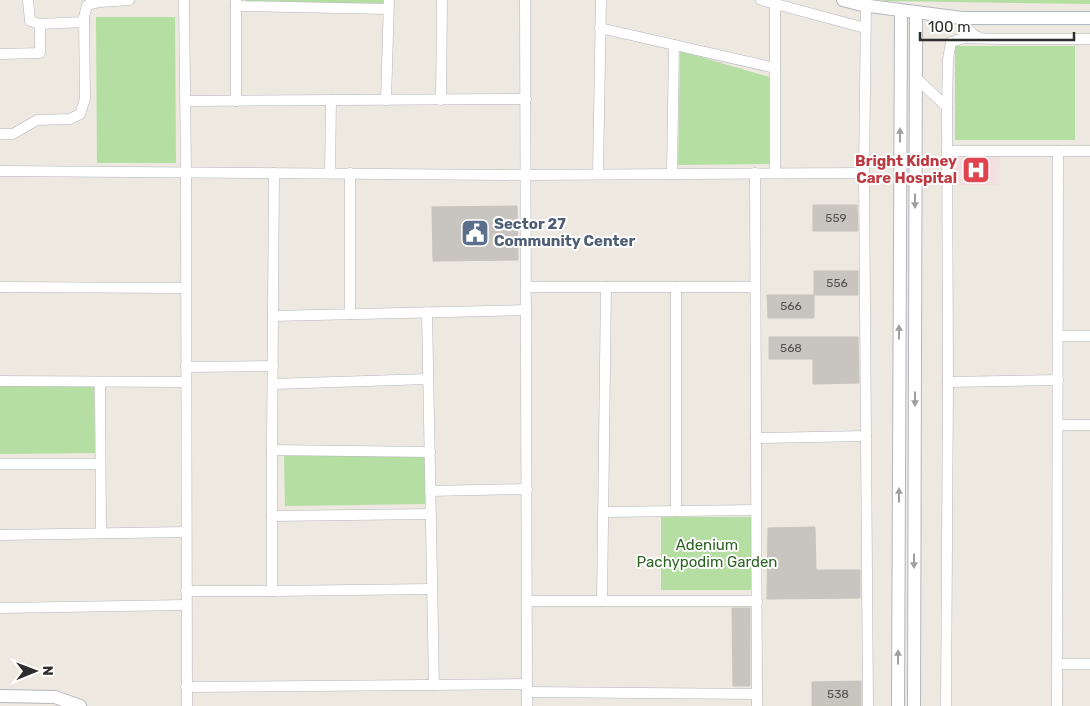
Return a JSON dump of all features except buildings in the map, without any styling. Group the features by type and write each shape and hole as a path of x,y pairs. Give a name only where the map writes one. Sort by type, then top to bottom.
{"street":[{"path":"28,0 30,21 40,24 84,22"},
{"path":"0,134 13,134 37,120 70,119 80,114 85,99 84,17 86,4 129,0"},
{"path":"184,0 187,706"},
{"path":"441,100 442,0"},
{"path":"525,0 527,706"},
{"path":"598,174 601,0"},
{"path":"761,0 865,28"},
{"path":"843,0 866,6 962,18 1090,18"},
{"path":"236,101 236,3 388,4 386,100"},
{"path":"775,4 775,173"},
{"path":"866,6 864,173 868,706"},
{"path":"898,706 901,10"},
{"path":"914,706 916,13"},
{"path":"962,18 971,32 983,39"},
{"path":"0,54 40,53 40,24"},
{"path":"600,28 775,68"},
{"path":"946,706 947,107 948,59 951,42 963,38 1090,40"},
{"path":"672,174 674,45"},
{"path":"915,77 947,107"},
{"path":"185,101 526,99"},
{"path":"330,173 331,100"},
{"path":"947,151 1090,151"},
{"path":"1057,706 1058,151"},
{"path":"0,171 526,175 864,173"},
{"path":"272,591 274,173"},
{"path":"350,173 350,314"},
{"path":"755,173 757,706"},
{"path":"0,287 186,288"},
{"path":"526,287 755,287"},
{"path":"602,601 606,287"},
{"path":"676,287 676,512"},
{"path":"273,316 526,310"},
{"path":"427,312 434,685"},
{"path":"1058,336 1090,336"},
{"path":"186,367 273,366"},
{"path":"273,384 428,379"},
{"path":"948,382 1058,380"},
{"path":"0,381 186,382"},
{"path":"100,382 101,534"},
{"path":"1058,424 1090,425"},
{"path":"756,438 866,436"},
{"path":"272,450 430,452"},
{"path":"0,464 100,464"},
{"path":"430,491 527,489"},
{"path":"603,512 756,510"},
{"path":"272,516 431,514"},
{"path":"0,535 186,532"},
{"path":"186,591 432,590"},
{"path":"527,601 757,602"},
{"path":"0,608 186,604"},
{"path":"1058,664 1090,664"},
{"path":"186,687 434,685 757,694"},
{"path":"0,696 53,701 80,706"}],"shaded area":[{"name":"Bright Kidney Care Hospital","path":"953,155 1000,156 999,185 953,185"}],"green space":[{"path":"383,0 383,4 246,1"},
{"path":"881,0 1090,0 1090,4 885,1"},
{"path":"96,17 175,17 176,163 97,163"},
{"path":"955,46 1075,46 1075,140 955,140"},
{"path":"680,51 769,77 769,164 678,165"},
{"path":"94,384 95,453 0,454 0,385"},
{"path":"426,455 426,504 285,506 284,456"},
{"name":"Adenium Pachypodim Garden","path":"661,517 752,517 752,590 661,590"}],"place":[{"name":"Bright Kidney Care Hospital","path":"976,170"},
{"name":"Sector 27 Community Center","path":"475,233"}]}
